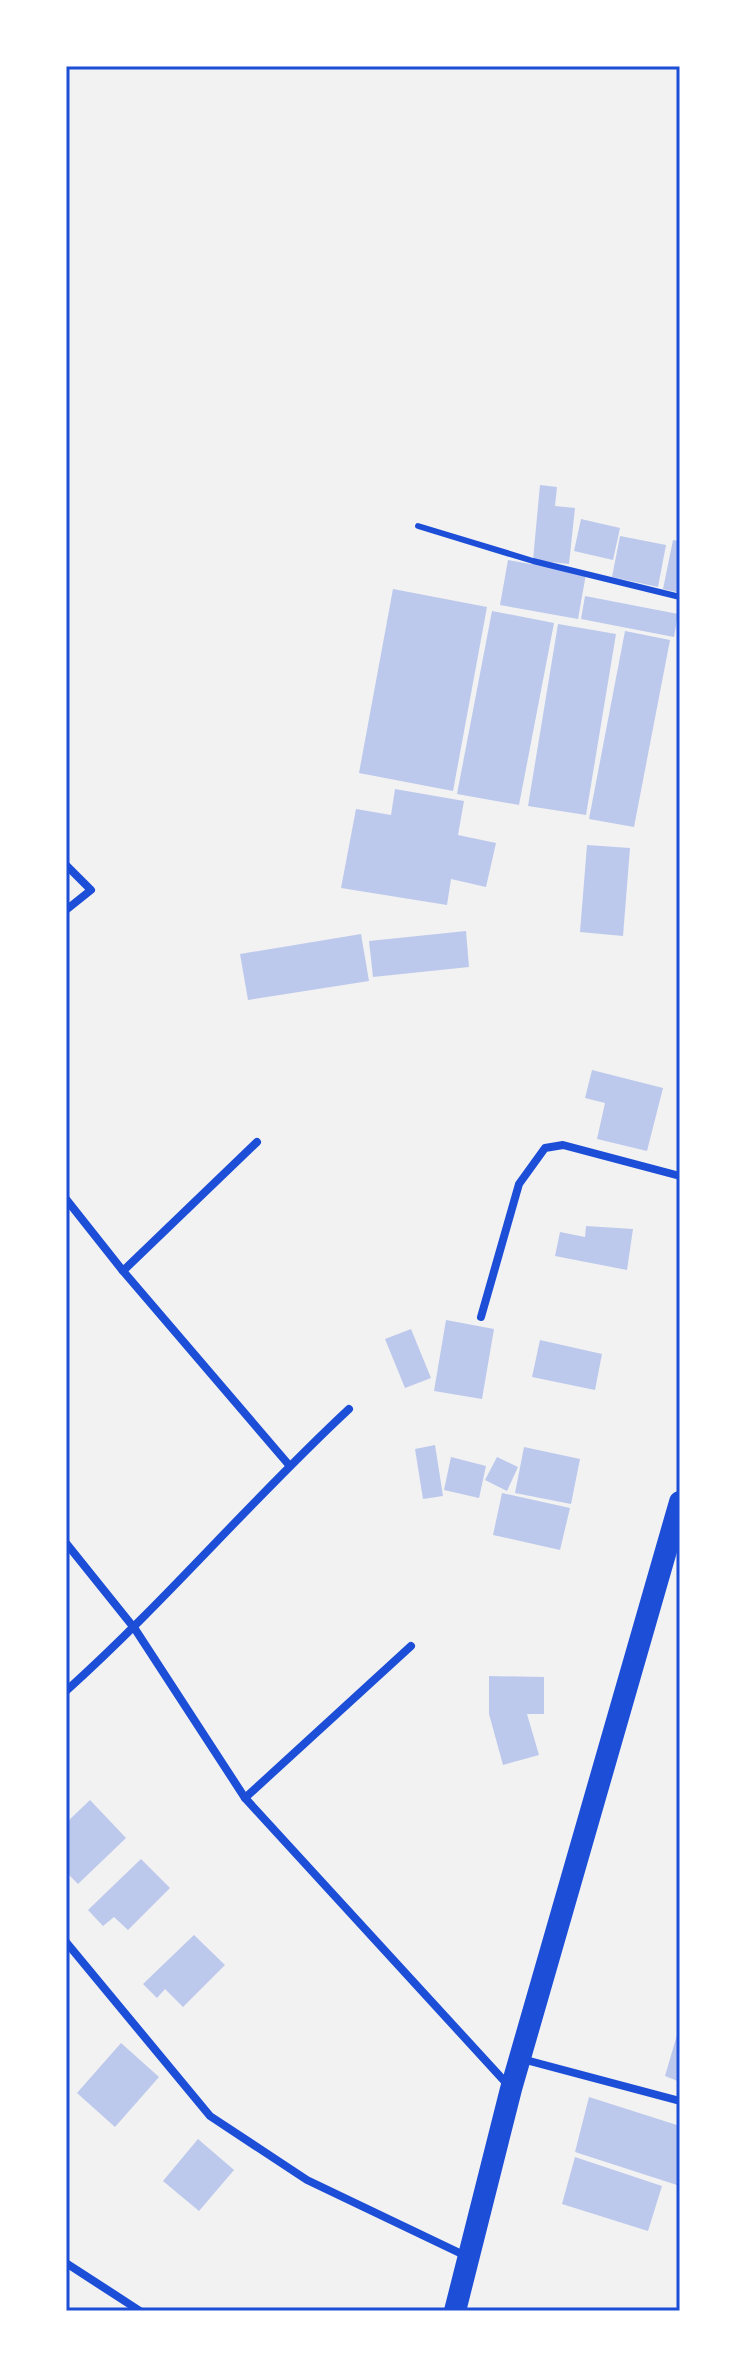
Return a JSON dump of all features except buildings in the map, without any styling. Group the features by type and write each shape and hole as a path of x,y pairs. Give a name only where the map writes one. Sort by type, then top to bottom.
{"highway":[{"path":"455,2311 471,2258 511,2089 680,1502"}],"street":[{"path":"66,865 91,890 66,910"},
{"path":"123,1271 257,1142"},
{"path":"481,1317 519,1184 545,1148 563,1145 680,1176"},
{"path":"66,1199 123,1271 289,1465"},
{"path":"66,1691 135,1629 289,1465 349,1409"},
{"path":"66,1543 135,1629 245,1798 511,2089"},
{"path":"245,1798 411,1646"},
{"path":"66,1942 210,2116 307,2180 471,2258"},
{"path":"521,2058 680,2101"},
{"path":"66,2263 140,2311"}],"lane":[{"path":"418,526 533,561 680,597"}]}
